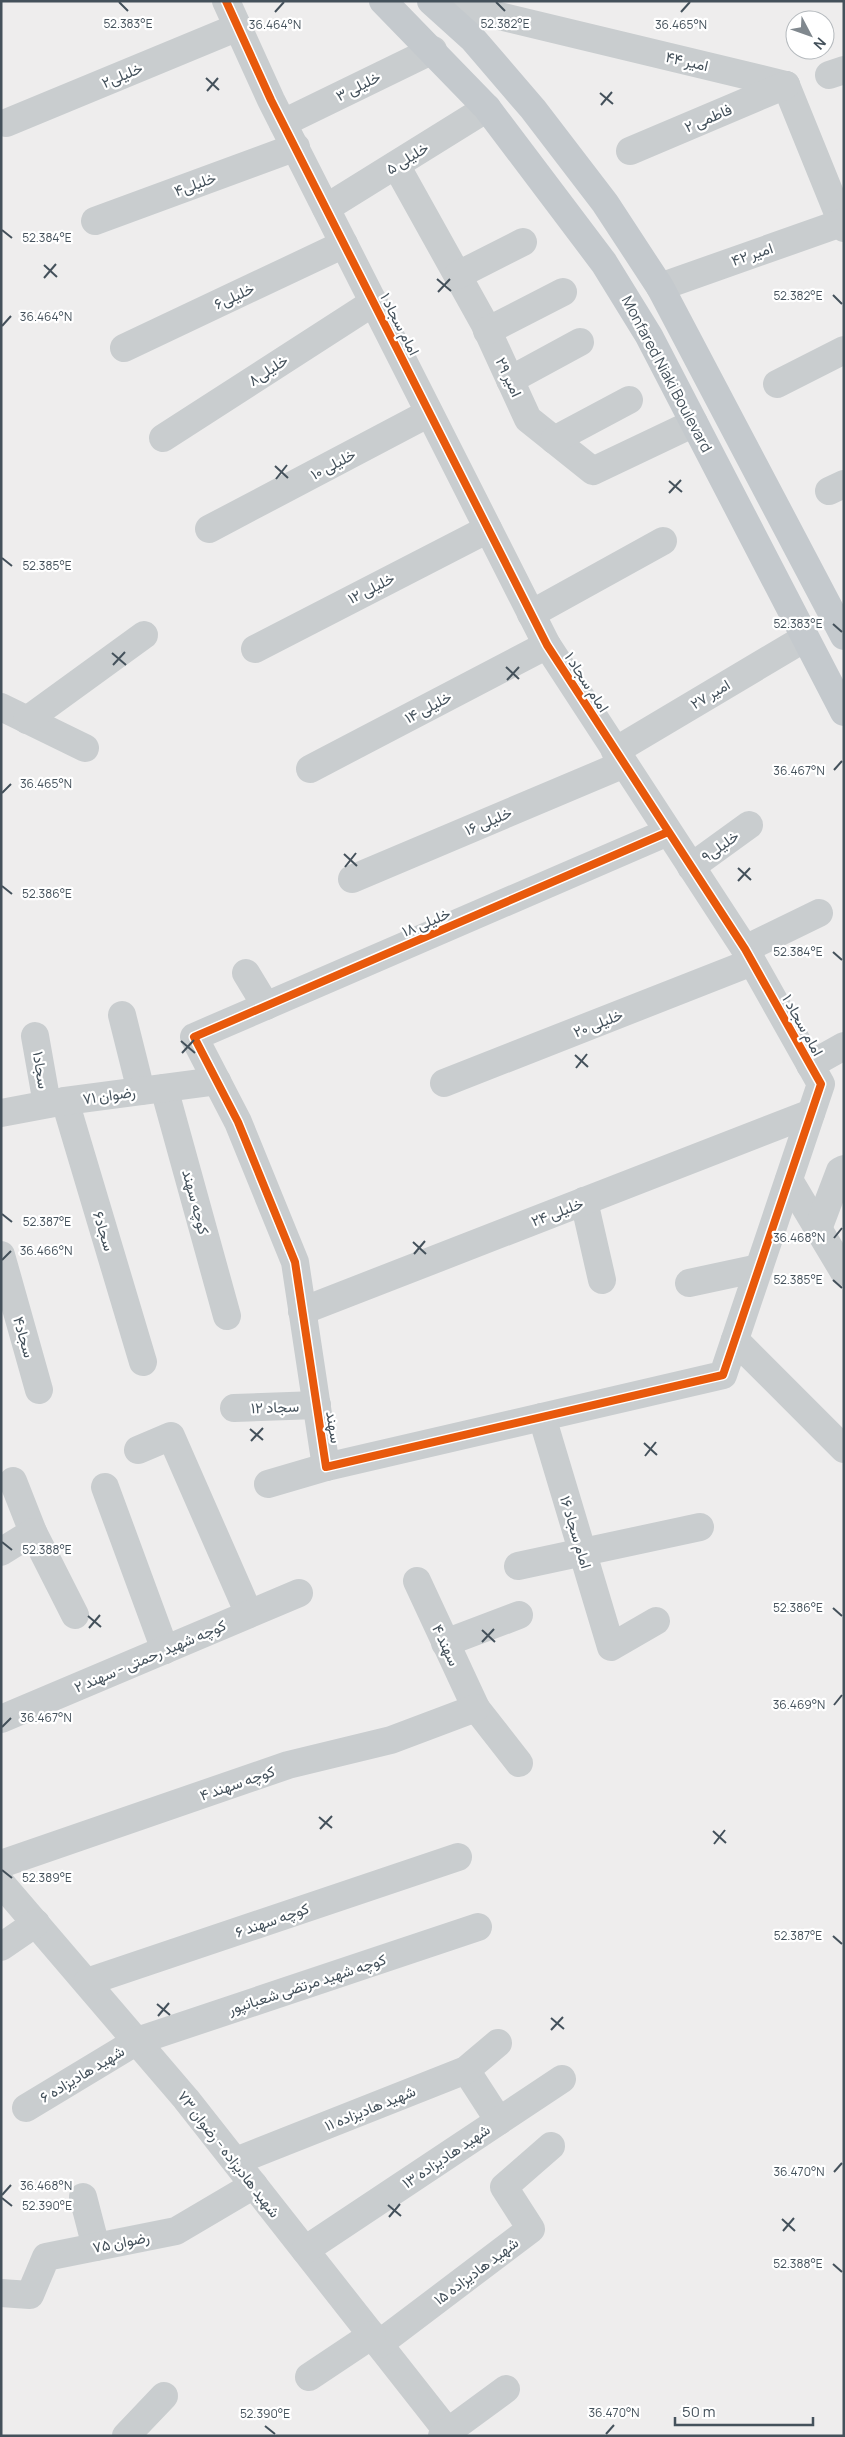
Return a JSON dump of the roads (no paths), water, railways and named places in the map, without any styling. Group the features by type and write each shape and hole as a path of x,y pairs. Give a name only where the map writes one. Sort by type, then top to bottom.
{"main road":[{"name":"Monfared Niaki Boulevard","path":"383,1 433,50 487,108 604,263 649,336 844,712"},
{"path":"431,1 472,38 533,109 605,203 660,287 837,606 844,636"}],"street":[{"name":"امام سجاد ۱","path":"226,1 326,208 547,646 748,956 821,1084 723,1375"},
{"name":"امیر ۴۴","path":"437,1 786,85"},
{"name":"خلیلی۲","path":"6,124 238,27"},
{"name":"خلیلی ۳","path":"284,123 433,50"},
{"name":"فاطمی ۲","path":"630,152 786,85"},
{"path":"786,85 843,224"},
{"name":"خلیلی ۵","path":"326,208 487,108"},
{"name":"خلیلی۴","path":"95,221 296,147"},
{"name":"امیر ۲۹","path":"396,165 487,330 528,419 593,471 694,423"},
{"name":"امیر ۴۲","path":"660,287 843,224"},
{"path":"458,275 524,242"},
{"name":"خلیلی۶","path":"124,348 344,244"},
{"path":"487,330 563,292"},
{"name":"خلیلی۸","path":"163,438 374,302"},
{"path":"510,380 580,342"},
{"path":"777,384 844,350"},
{"path":"554,440 629,400"},
{"name":"خلیلی ۱۰","path":"209,529 429,413"},
{"name":"خلیلی ۱۲","path":"255,649 488,529"},
{"path":"531,614 663,541"},
{"path":"27,720 144,635"},
{"name":"امیر ۲۷","path":"620,757 805,638"},
{"name":"خلیلی ۱۴","path":"310,770 547,646"},
{"path":"1,707 85,748"},
{"name":"خلیلی ۱۶","path":"352,879 620,757"},
{"name":"خلیلی۹","path":"691,867 750,825"},
{"name":"خلیلی ۱۸","path":"194,1037 668,832"},
{"name":"خلیلی ۲۰","path":"444,1084 748,956 819,913"},
{"path":"246,973 266,1006"},
{"name":"كوچه سهند","path":"122,1015 153,1089 227,1316"},
{"name":"سجاد۱","path":"35,1036 56,1103"},
{"name":"سهند","path":"194,1037 238,1122 295,1262 326,1467 723,1375"},
{"path":"810,1065 844,1046"},
{"name":"رضوان ۷۱","path":"1,1113 56,1103 217,1081"},
{"name":"سجاد۶","path":"56,1103 143,1362"},
{"name":"خلیلی ۲۴","path":"302,1311 812,1112"},
{"path":"818,1229 840,1171 844,1169"},
{"path":"789,1180 844,1272"},
{"path":"584,1201 602,1280"},
{"name":"سجاد۴","path":"1,1255 6,1288 39,1390"},
{"path":"689,1283 759,1268"},
{"path":"735,1340 844,1449"},
{"name":"سجاد ۱۲","path":"234,1408 317,1406"},
{"name":"امام سجاد ۱۶","path":"542,1417 611,1647 656,1620"},
{"path":"138,1450 171,1436 249,1614"},
{"path":"268,1484 326,1467"},
{"path":"13,1481 34,1532 75,1614"},
{"path":"106,1488 165,1650"},
{"path":"518,1566 700,1527"},
{"path":"1,1552 34,1532"},
{"name":"سهند ۴","path":"417,1581 476,1708 518,1763"},
{"name":"کوچه شهید رحمتی - سهند ۲","path":"1,1719 299,1593"},
{"path":"445,1642 519,1615"},
{"name":"کوچه سهند ۴","path":"1,1864 288,1765 391,1740 476,1708"},
{"name":"کوچه سهند ۶","path":"87,1982 458,1858"},
{"name":"شهید هادیزاده - رضوان ۷۳","path":"1,1883 137,2040 236,2161 376,2340 445,2434"},
{"path":"1,1947 36,1923"},
{"name":"کوچه شهید مرتضی شعبانپور","path":"137,2040 478,1927"},
{"name":"شهید هادیزاده ۶","path":"26,2108 137,2040"},
{"name":"شهید هادیزاده ۱۱","path":"236,2161 466,2070 498,2043"},
{"path":"466,2070 499,2121"},
{"name":"شهید هادیزاده ۱۳","path":"306,2250 562,2079"},
{"name":"شهید هادیزاده ۱۵","path":"376,2340 531,2229 504,2187 551,2146"},
{"name":"رضوان ۷۵","path":"1,2293 30,2295 46,2257 176,2231 254,2185"},
{"path":"83,2197 96,2247"},
{"path":"309,2378 376,2340"},
{"path":"445,2434 506,2389"},
{"path":"126,2436 164,2396"}]}
